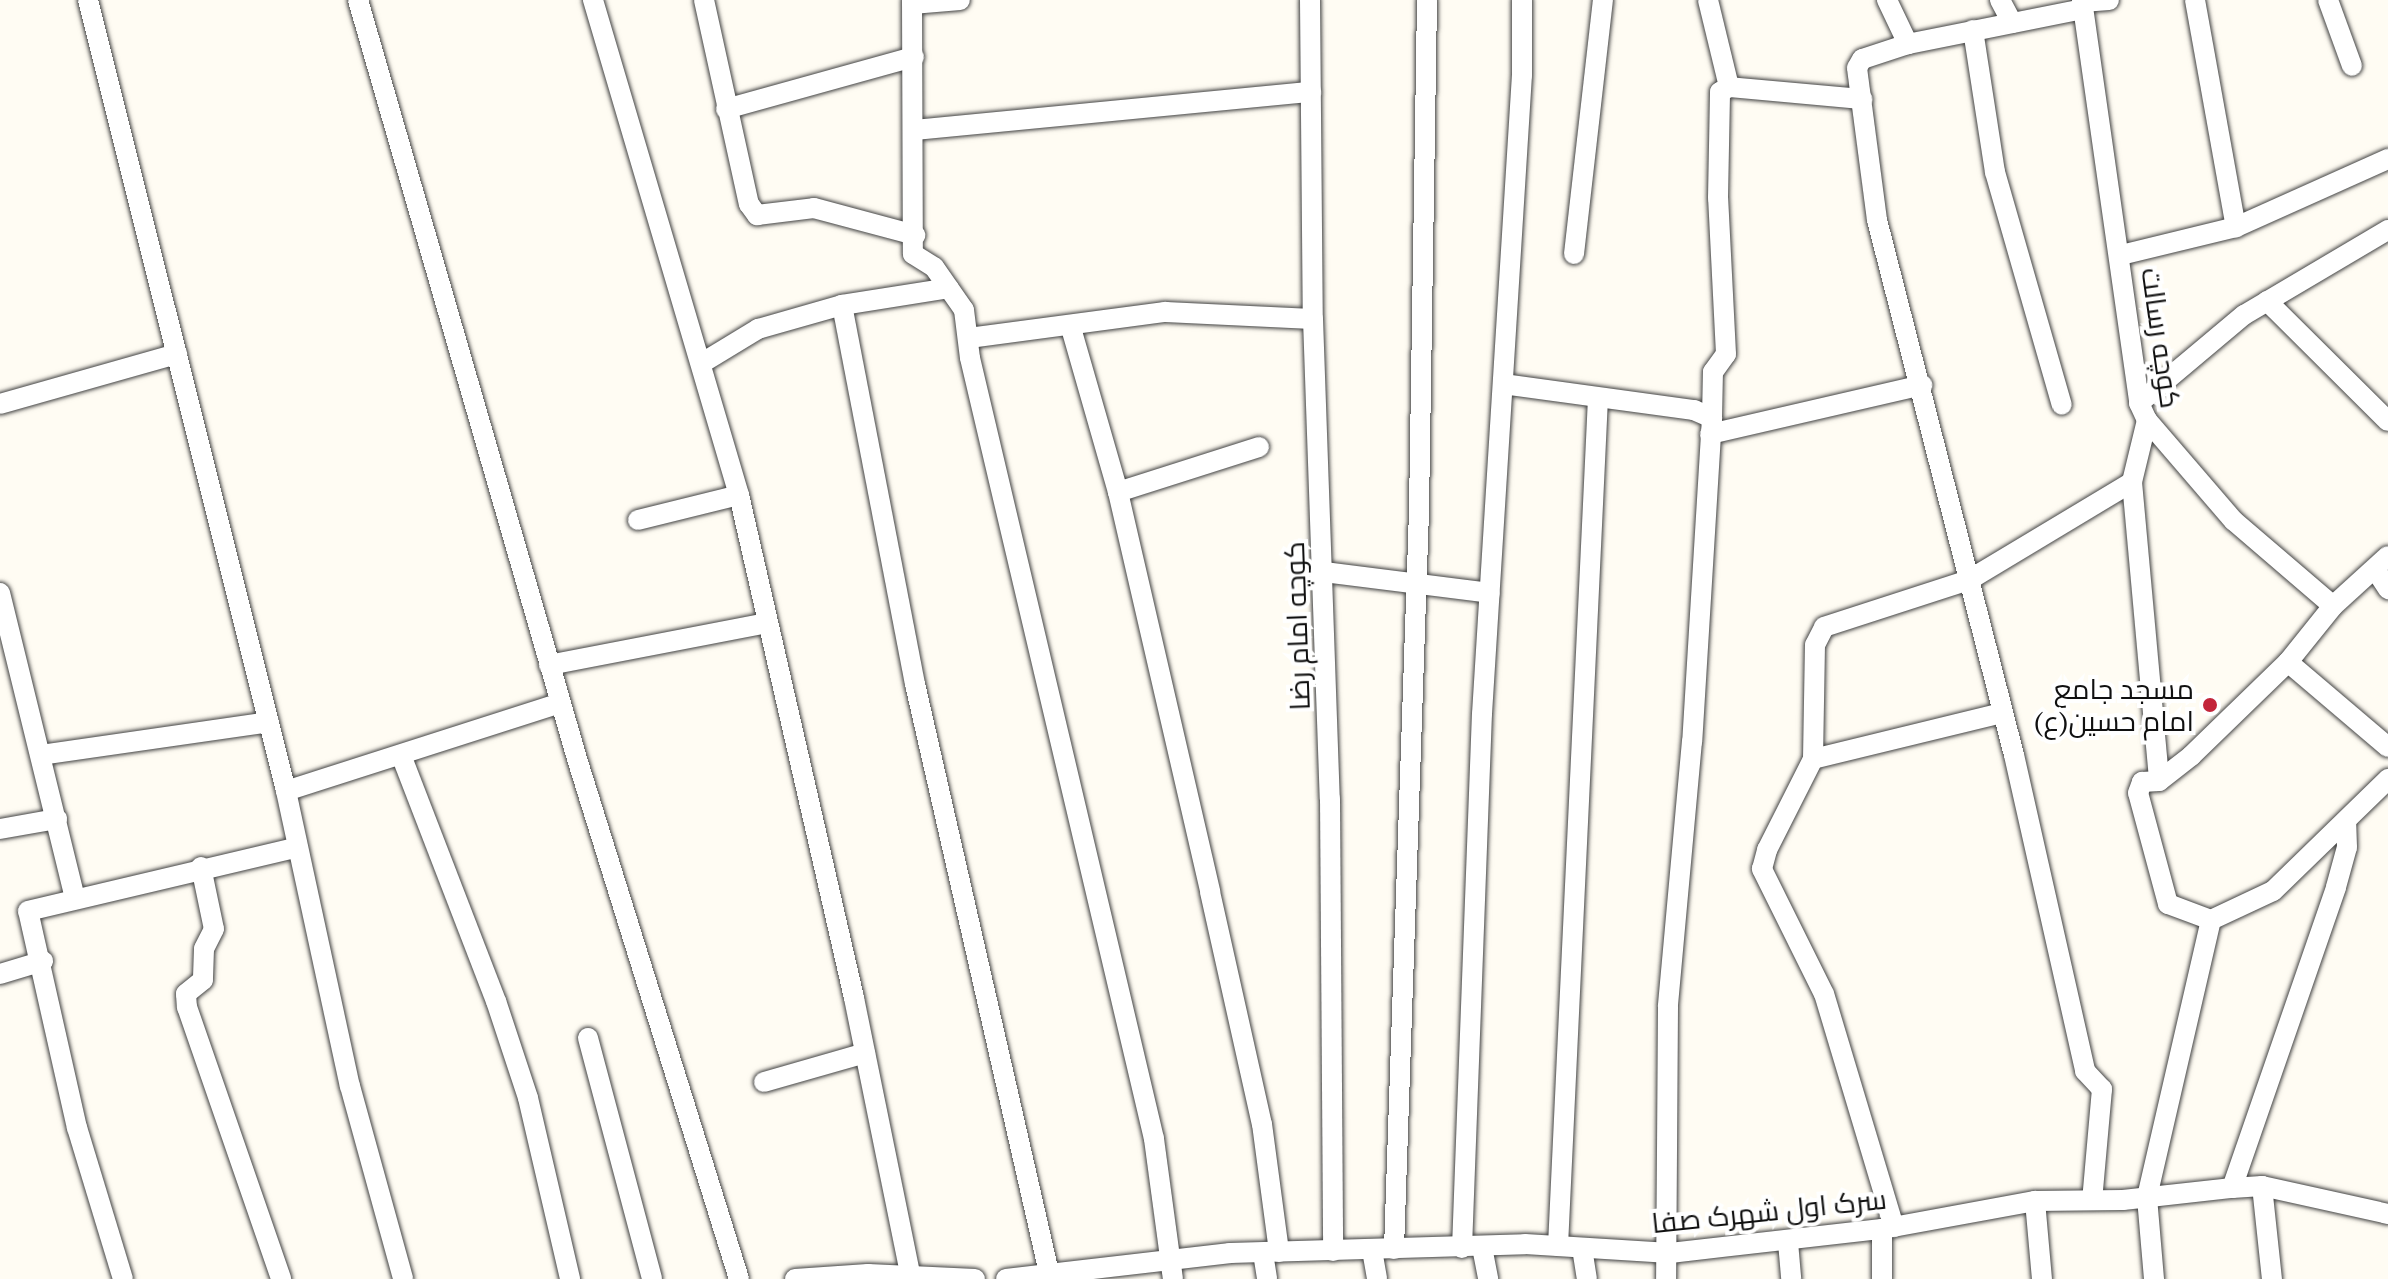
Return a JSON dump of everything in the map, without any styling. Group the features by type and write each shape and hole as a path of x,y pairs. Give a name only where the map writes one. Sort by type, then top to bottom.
{"street":[{"path":"88,0 286,791 350,1086 403,1279"},
{"path":"358,0 560,703 739,1279"},
{"path":"593,0 739,495 865,1053 910,1277"},
{"path":"704,0 749,204 757,215 814,208 915,235"},
{"path":"960,0 912,2 913,254 934,267 964,310 1073,809 1154,1139 1171,1269"},
{"name":"کوچه امام رضا","path":"1310,0 1313,319 1324,572 1333,1251"},
{"path":"1394,1249 1417,581 1427,0"},
{"path":"1488,1279 1472,1248 1490,593 1522,0"},
{"path":"1574,254 1603,0"},
{"path":"1708,0 1729,87"},
{"path":"1887,0 1908,44"},
{"path":"2000,0 2012,23"},
{"path":"2092,1200 2102,1089 2085,1071 1922,385 1877,220 1857,68 1862,59 1908,44 2109,0"},
{"path":"2195,0 2236,227"},
{"path":"2328,0 2352,66"},
{"name":"کوچه رسالت","path":"2082,4 2143,412 2132,482 2159,781"},
{"path":"1973,30 1995,172 2062,405"},
{"path":"726,109 914,57"},
{"path":"1666,1279 1663,1252 1668,1007 1692,741 1713,372 1726,354 1718,121 1720,92 1729,87 1862,99"},
{"path":"914,130 1311,92"},
{"path":"2121,255 2236,227 2388,159"},
{"path":"2333,606 2234,521 2143,412 2267,301 2385,237"},
{"path":"702,363 758,329 842,305 949,288"},
{"path":"2267,301 2388,421"},
{"path":"842,305 915,684 1049,1273"},
{"path":"969,338 1071,328 1165,312 1313,319"},
{"path":"1071,328 1118,492 1262,1124 1271,1252 1267,1279"},
{"path":"0,404 177,354"},
{"path":"1503,384 1694,410 1711,426"},
{"path":"1711,426 1922,385"},
{"path":"1558,1246 1598,398"},
{"path":"1118,492 1259,447"},
{"path":"1882,1279 1888,1228 1824,994 1762,869 1767,850 1813,759 1815,645 1824,627 1969,580 2132,482"},
{"path":"638,520 739,495"},
{"path":"2388,589 2382,562 2333,606 2288,662 2191,756 2159,781 2142,782 2138,793 2168,904 2211,920 2273,891 2388,779"},
{"path":"1324,572 1417,581 1490,593"},
{"path":"0,593 75,899"},
{"path":"549,665 767,623"},
{"path":"2288,662 2388,747"},
{"path":"286,791 560,703"},
{"path":"1813,759 2002,713"},
{"path":"41,755 269,722"},
{"path":"401,755 528,1098 570,1279"},
{"path":"0,829 57,819"},
{"path":"2232,1188 2336,887 2347,847 2346,822"},
{"path":"123,1279 77,1128 43,961 28,911 201,867 298,847"},
{"path":"201,867 214,929 204,949 203,980 186,994 187,1007 281,1279"},
{"path":"2154,1279 2147,1197 2211,920"},
{"path":"0,974 43,961"},
{"path":"588,1038 652,1279"},
{"path":"764,1082 865,1053"},
{"path":"2262,1186 2272,1279"},
{"name":"سرک اول شهرک صفا","path":"1006,1279 1049,1273 1171,1269 1271,1252 1558,1246 1663,1252 1788,1242 1888,1228 2035,1201 2147,1197 2262,1186 2388,1214"},
{"path":"2035,1201 2042,1279"},
{"path":"1788,1242 1791,1279"},
{"path":"1582,1248 1587,1279"},
{"path":"1372,1250 1377,1279"},
{"path":"795,1279 975,1279"}],"place":[{"name":"مسجد جامع امام حسین(ع)","path":"2210,705"}]}
